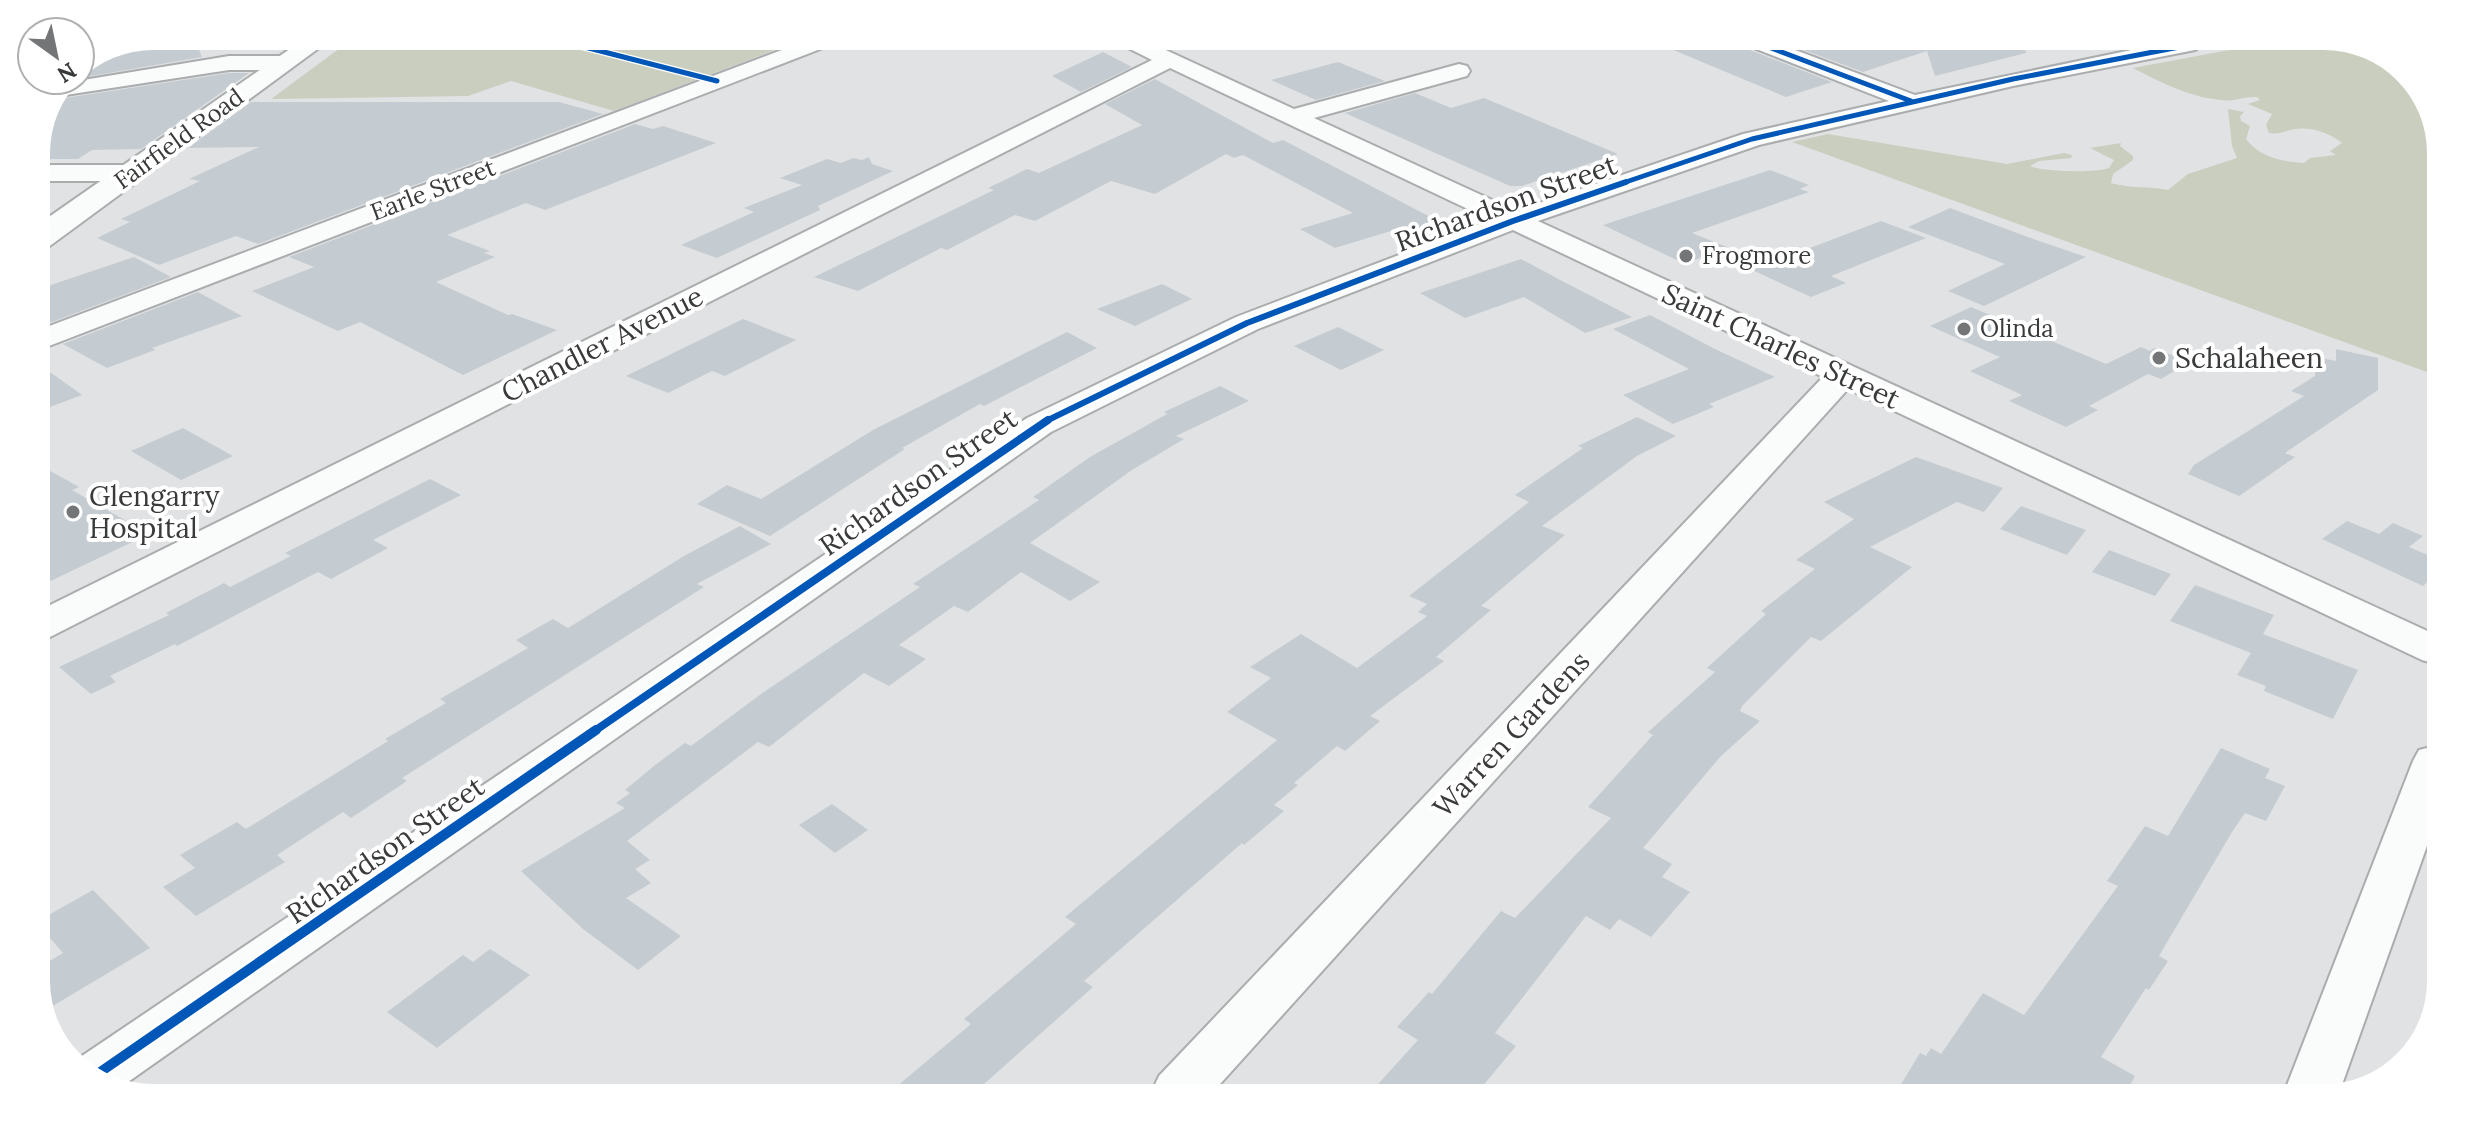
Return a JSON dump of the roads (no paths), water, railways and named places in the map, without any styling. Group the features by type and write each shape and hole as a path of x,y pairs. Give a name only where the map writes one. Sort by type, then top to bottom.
{"street":[{"path":"229,63 246,50"},
{"name":"Fairfield Road","path":"50,231 303,50"},
{"name":"Earle Street","path":"50,337 800,50"},
{"name":"Saint Charles Street","path":"1148,50 2427,647"},
{"path":"1776,50 1911,101"},
{"path":"2096,50 2120,58"},
{"name":"Richardson Street","path":"103,1070 1039,425 1247,323 1513,221 1761,136 1911,101 2163,50"},
{"name":"Chandler Avenue","path":"50,621 1169,60"},
{"path":"96,85 229,63 284,63"},
{"path":"1292,117 1459,71"},
{"path":"50,173 132,173"},
{"name":"Warren Gardens","path":"1186,1084 1844,374"},
{"path":"2315,1084 2427,783"}],"place":[{"name":"Frogmore","path":"1686,256"},
{"name":"Olinda","path":"1964,329"},
{"name":"Schalaheen","path":"2159,358"},
{"name":"Glengarry Hospital","path":"73,512"}]}
